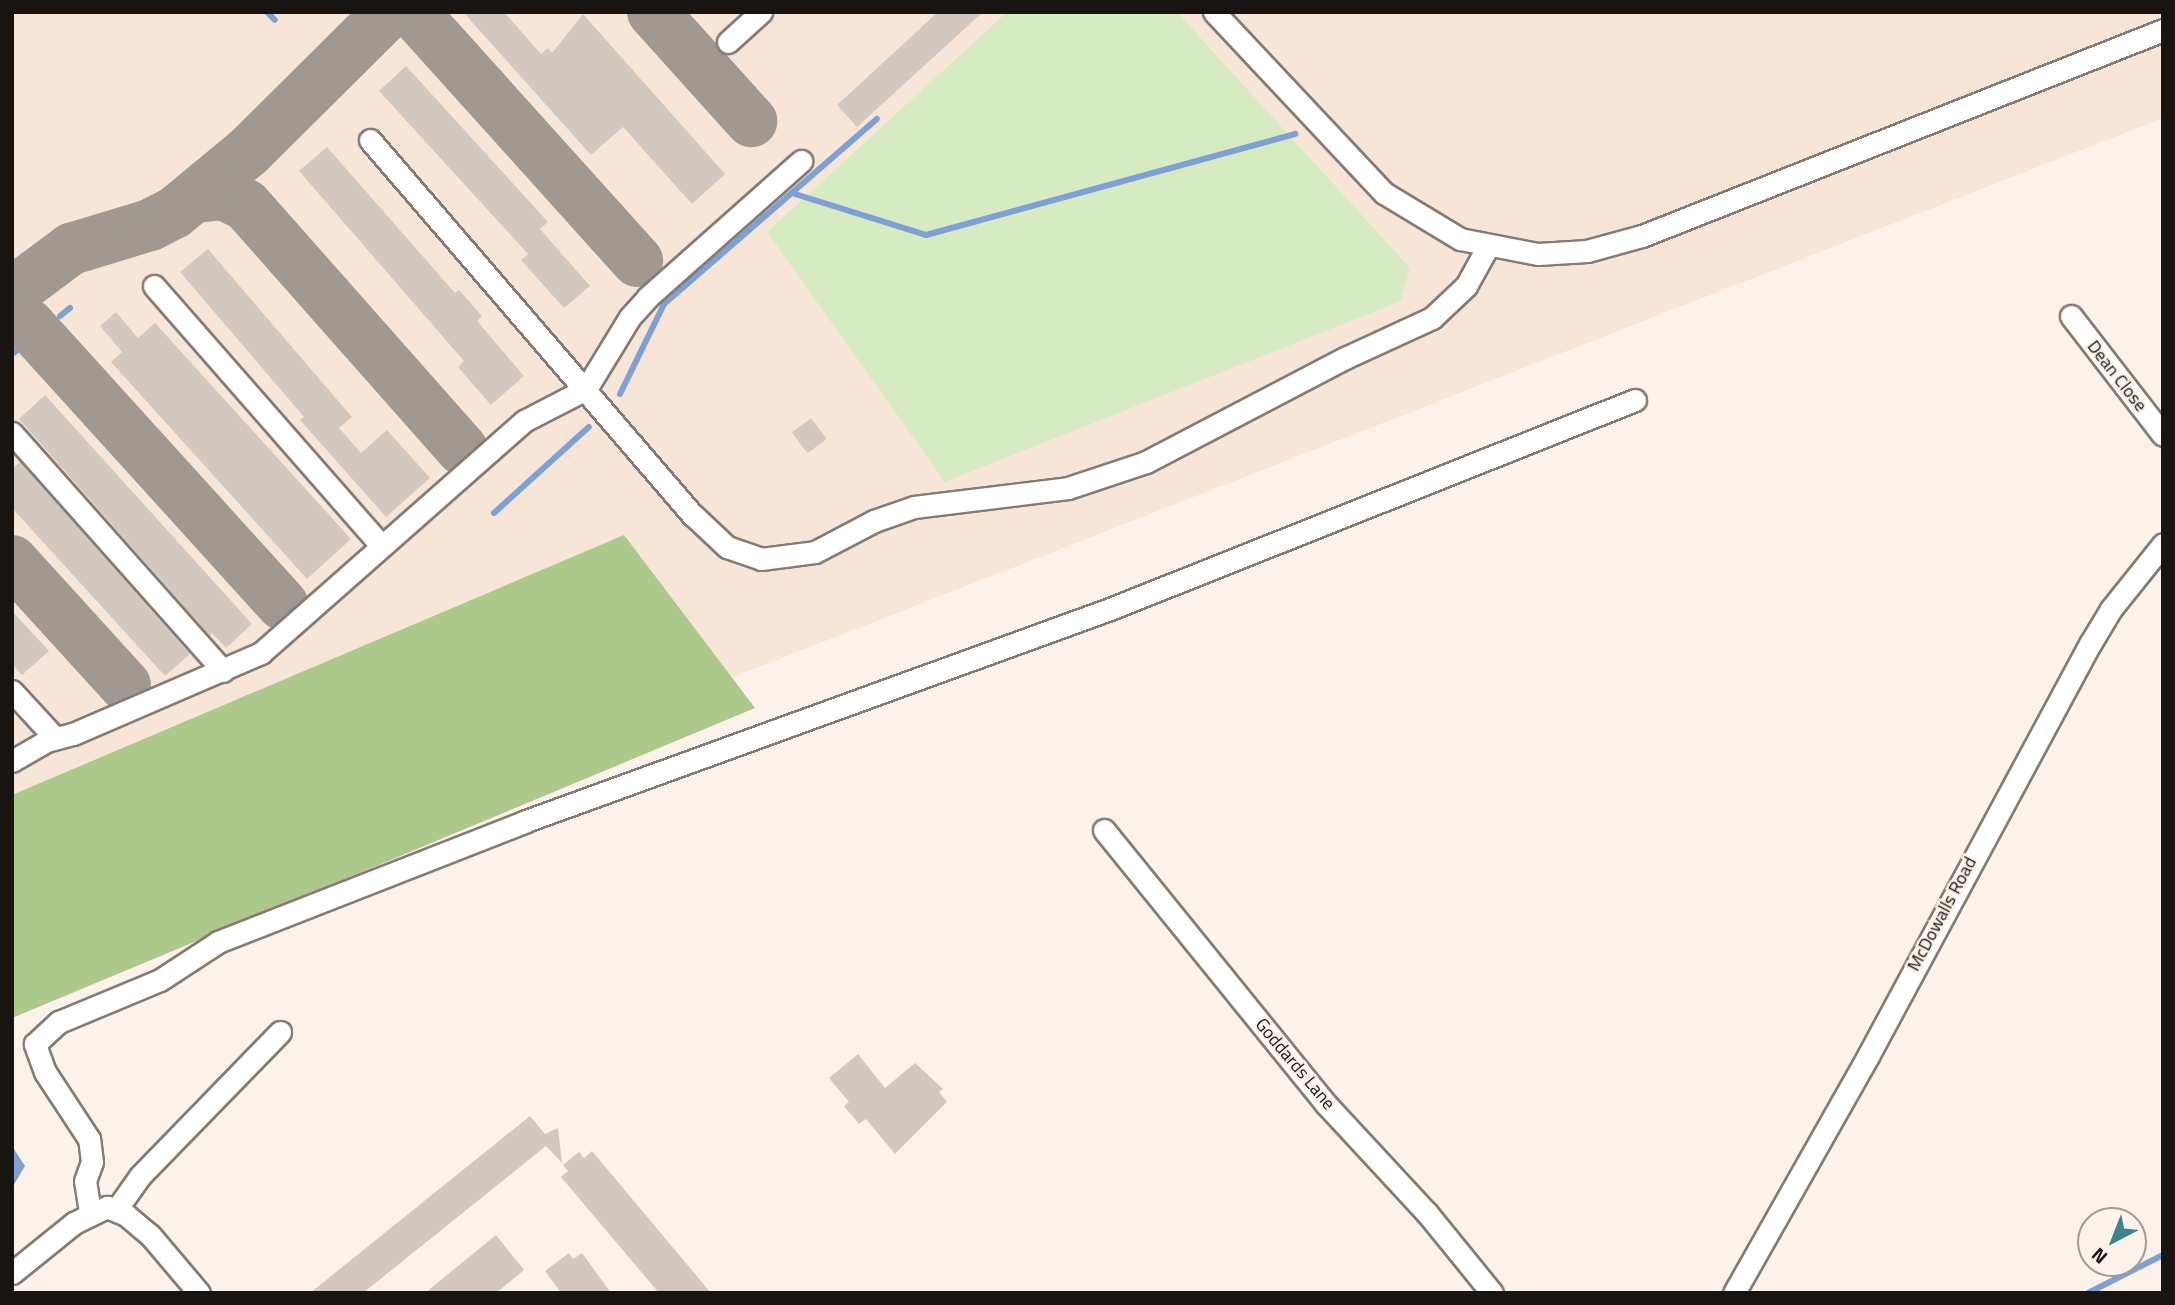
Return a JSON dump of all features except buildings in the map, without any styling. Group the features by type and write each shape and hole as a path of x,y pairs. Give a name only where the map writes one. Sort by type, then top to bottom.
{"street":[{"path":"728,42 761,12"},
{"path":"1214,12 1384,193 1438,229 1487,248 1556,254 1632,240 2163,30"},
{"path":"370,140 711,534 727,547 761,559 797,557 914,507 1057,490 1146,462 1345,358 1432,318 1466,286 1487,248"},
{"path":"12,761 55,738 223,671 271,645 524,421 586,389 630,317 648,297 801,161"},
{"path":"154,286 381,545"},
{"name":"Dean Close","path":"2071,316 2163,435"},
{"path":"199,1293 150,1235 104,1210 85,1181 92,1163 89,1139 45,1072 35,1044 59,1022 160,980 218,942 526,821 1110,609 1635,400"},
{"path":"12,433 223,671"},
{"name":"McDowalls Road","path":"1734,1293 1868,1056 2090,644 2111,609 2163,544"},
{"path":"12,691 55,738"},
{"name":"Goddards Lane","path":"1104,830 1326,1104 1427,1213 1492,1293"},
{"path":"12,1273 104,1210 280,1032"}],"shaded area":[{"path":"12,12 2163,12 2163,118 12,959"}],"green space":[{"path":"1007,12 1177,12 1410,268 1401,301 945,482 767,232"},
{"path":"624,535 755,708 12,1018 12,795"}],"water":[{"path":"12,1146 25,1166 12,1188"}],"waterway":[{"path":"267,12 275,20"},
{"path":"620,394 664,304 877,119"},
{"path":"795,194 926,235 1295,134"},
{"path":"60,316 70,308"},
{"path":"12,354 20,348"},
{"path":"494,513 589,427"},
{"path":"2088,1293 2163,1255"}],"taxiway":[{"path":"12,293 71,249 150,225 174,213 248,152 389,12"},
{"path":"413,12 637,261"},
{"path":"653,12 751,121"},
{"path":"196,197 223,194 246,205 462,449"},
{"path":"12,316 29,325 282,604"},
{"path":"12,561 125,685"}]}
